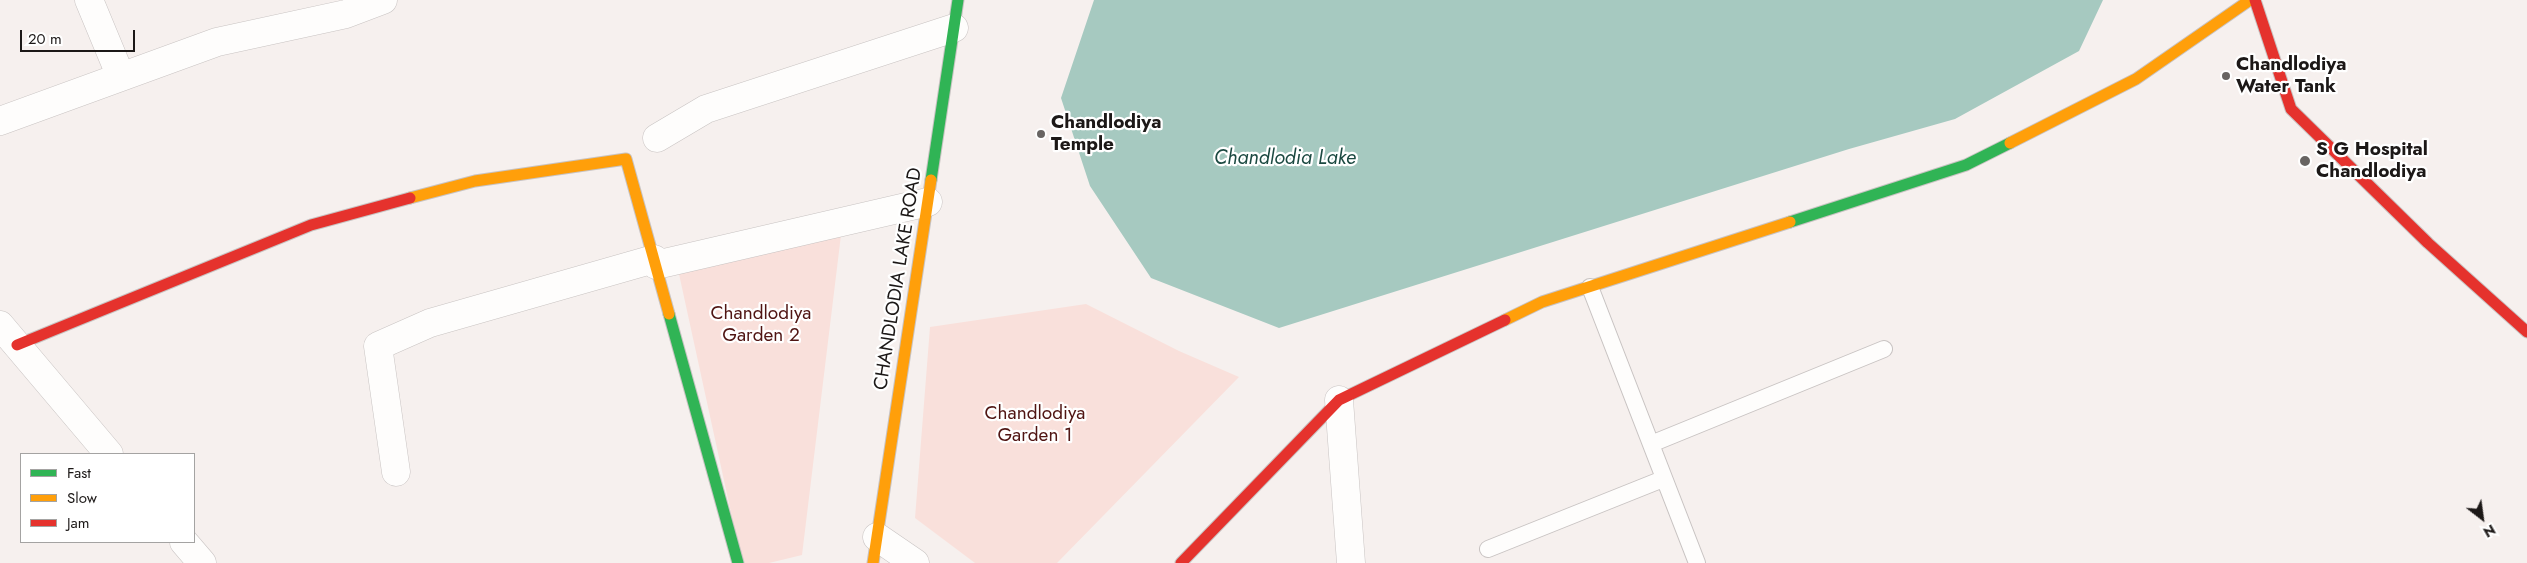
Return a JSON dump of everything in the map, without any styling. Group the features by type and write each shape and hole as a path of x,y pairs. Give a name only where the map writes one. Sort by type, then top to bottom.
{"street":[{"path":"89,0 121,77"},
{"path":"0,121 217,42 346,14 383,0"},
{"name":"CHANDLODIA LAKE ROAD","path":"875,550 958,0"},
{"path":"1181,563 1195,551 1339,400 1542,302 1966,165 2136,79 2250,0"},
{"path":"2255,0 2291,109 2428,243 2527,332"},
{"path":"657,138 706,109 954,28"},
{"path":"17,345 311,225 475,181 626,159 738,563"},
{"path":"396,472 378,346 430,323 655,262 928,202"},
{"path":"0,325 108,453"},
{"path":"1339,400 1351,563"},
{"path":"185,543 202,563"},
{"path":"875,550 915,563"}],"lane":[{"path":"1590,287 1697,563"},
{"path":"1651,444 1884,348"},
{"path":"1488,549 1663,479"}],"green space":[{"name":"Chandlodiya Garden 2","path":"841,235 802,555 769,563 742,563 679,274"},
{"name":"Chandlodiya Garden 1","path":"1086,304 1179,351 1239,377 1057,563 975,563 915,518 930,327"}],"water":[{"name":"Chandlodia Lake","path":"1094,0 2103,0 2079,51 1955,119 1849,149 1279,328 1151,278 1090,186 1061,98"}],"traffic: fast":[{"path":"931,180 958,0"},
{"path":"1790,222 1966,165 2010,143"},
{"path":"669,314 738,563"}],"traffic: slow":[{"path":"2010,143 2136,79 2250,0"},
{"path":"410,198 475,181 626,159 669,314"},
{"path":"873,563 931,180"},
{"path":"1505,320 1542,302 1790,222"}],"traffic: jam":[{"path":"2255,0 2291,109 2428,243 2527,332"},
{"path":"17,345 311,225 410,198"},
{"path":"1181,563 1339,400 1505,320"}],"place":[{"name":"Chandlodiya Water Tank","path":"2226,76"},
{"name":"Chandlodiya Temple","path":"1041,134"},
{"name":"S G Hospital Chandlodiya","path":"2305,161"}]}
